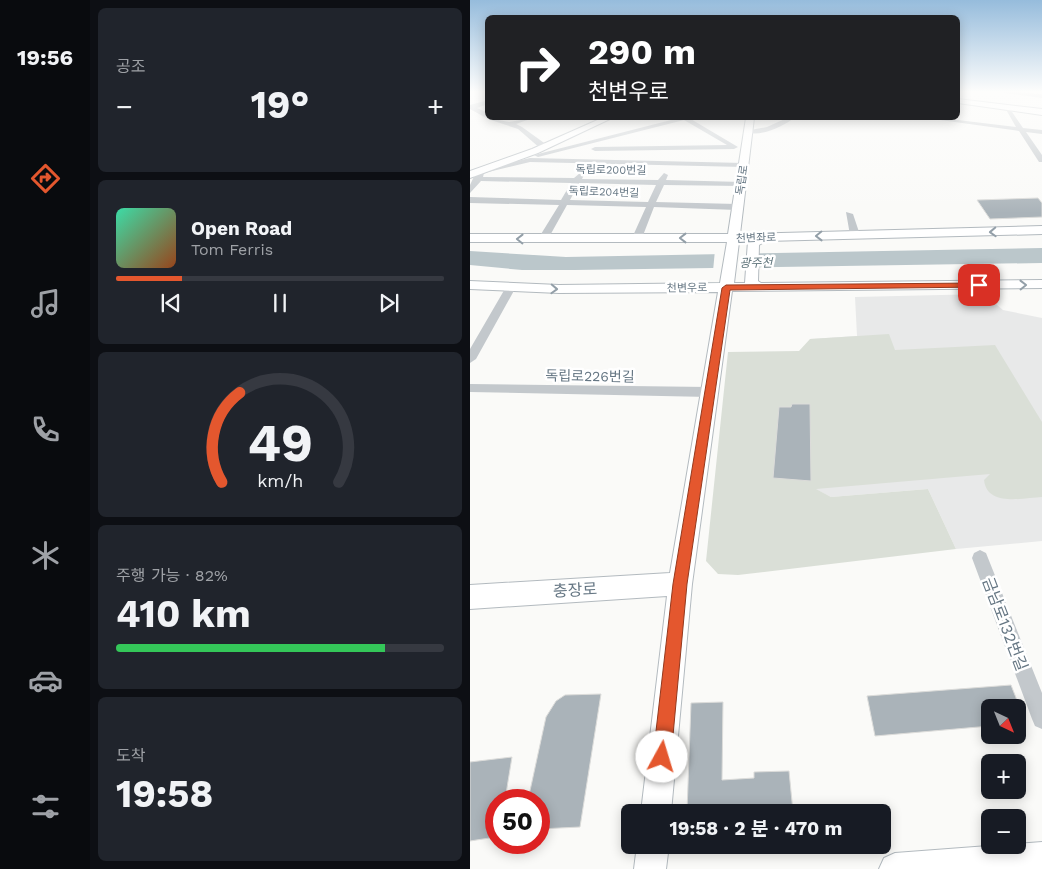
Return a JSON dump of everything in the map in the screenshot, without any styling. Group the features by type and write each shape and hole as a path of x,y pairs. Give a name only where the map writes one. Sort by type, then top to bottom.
{"main road":[{"path":"657,804 680,584 726,285"}],"street":[{"path":"526,132 544,147"},
{"path":"535,156 544,147 578,132"},
{"path":"475,173 535,156 595,145 635,132"},
{"path":"709,132 746,152"},
{"name":"독립로","path":"726,285 731,240 742,184 748,132"},
{"path":"1021,132 1038,150 1042,160"},
{"path":"595,145 672,143 734,146"},
{"path":"636,238 669,163 672,143"},
{"path":"543,239 589,161 595,145"},
{"path":"475,173 535,156 589,161 744,165"},
{"path":"470,191 475,173"},
{"name":"독립로200번길","path":"475,173 576,181 742,184"},
{"name":"독립로204번길","path":"470,200 737,207"},
{"path":"849,214 855,235"},
{"name":"천변좌로","path":"470,238 758,240 855,235 1042,230"},
{"path":"755,285 758,240"},
{"name":"천변우로","path":"470,284 560,289 726,285 1042,284"},
{"path":"470,359 511,287"},
{"name":"독립로226번길","path":"470,388 709,392"},
{"name":"금남로132번길","path":"980,558 1042,719"},
{"name":"충장로","path":"470,597 680,584"},
{"path":"650,869 652,854"},
{"path":"894,869 1042,858"}],"shaded area":[{"path":"984,294 1003,310 1042,318 1042,541 956,549 928,489 831,497 815,489 810,339 857,336 855,297"},
{"path":"889,334 895,350 995,345 1042,422 1042,497 999,498 987,489 984,480 990,474 816,489 831,497 928,489 956,549 738,575 718,574 706,561 728,352 799,351 810,339"}],"water":[{"name":"광주천","path":"1042,248 1042,263 575,270 522,270 470,265 470,251 566,257"}],"pier":[{"path":"715,250 754,250 754,270 713,271"}],"building":[{"path":"1038,198 1042,203 1042,217 990,219 977,200"},
{"path":"792,404 810,404 811,481 773,478 779,407 791,407"},
{"path":"1011,685 1016,699 981,699 981,727 875,736 867,696"},
{"path":"601,694 580,827 550,828 550,789 530,789 546,717 556,701 565,695"},
{"path":"723,702 722,780 754,778 754,772 789,771 792,804 687,804 691,703"},
{"path":"512,757 507,789 485,789 485,839 470,841 470,762"}],"route":[{"path":"662,757 680,584 726,288 979,285"}]}
